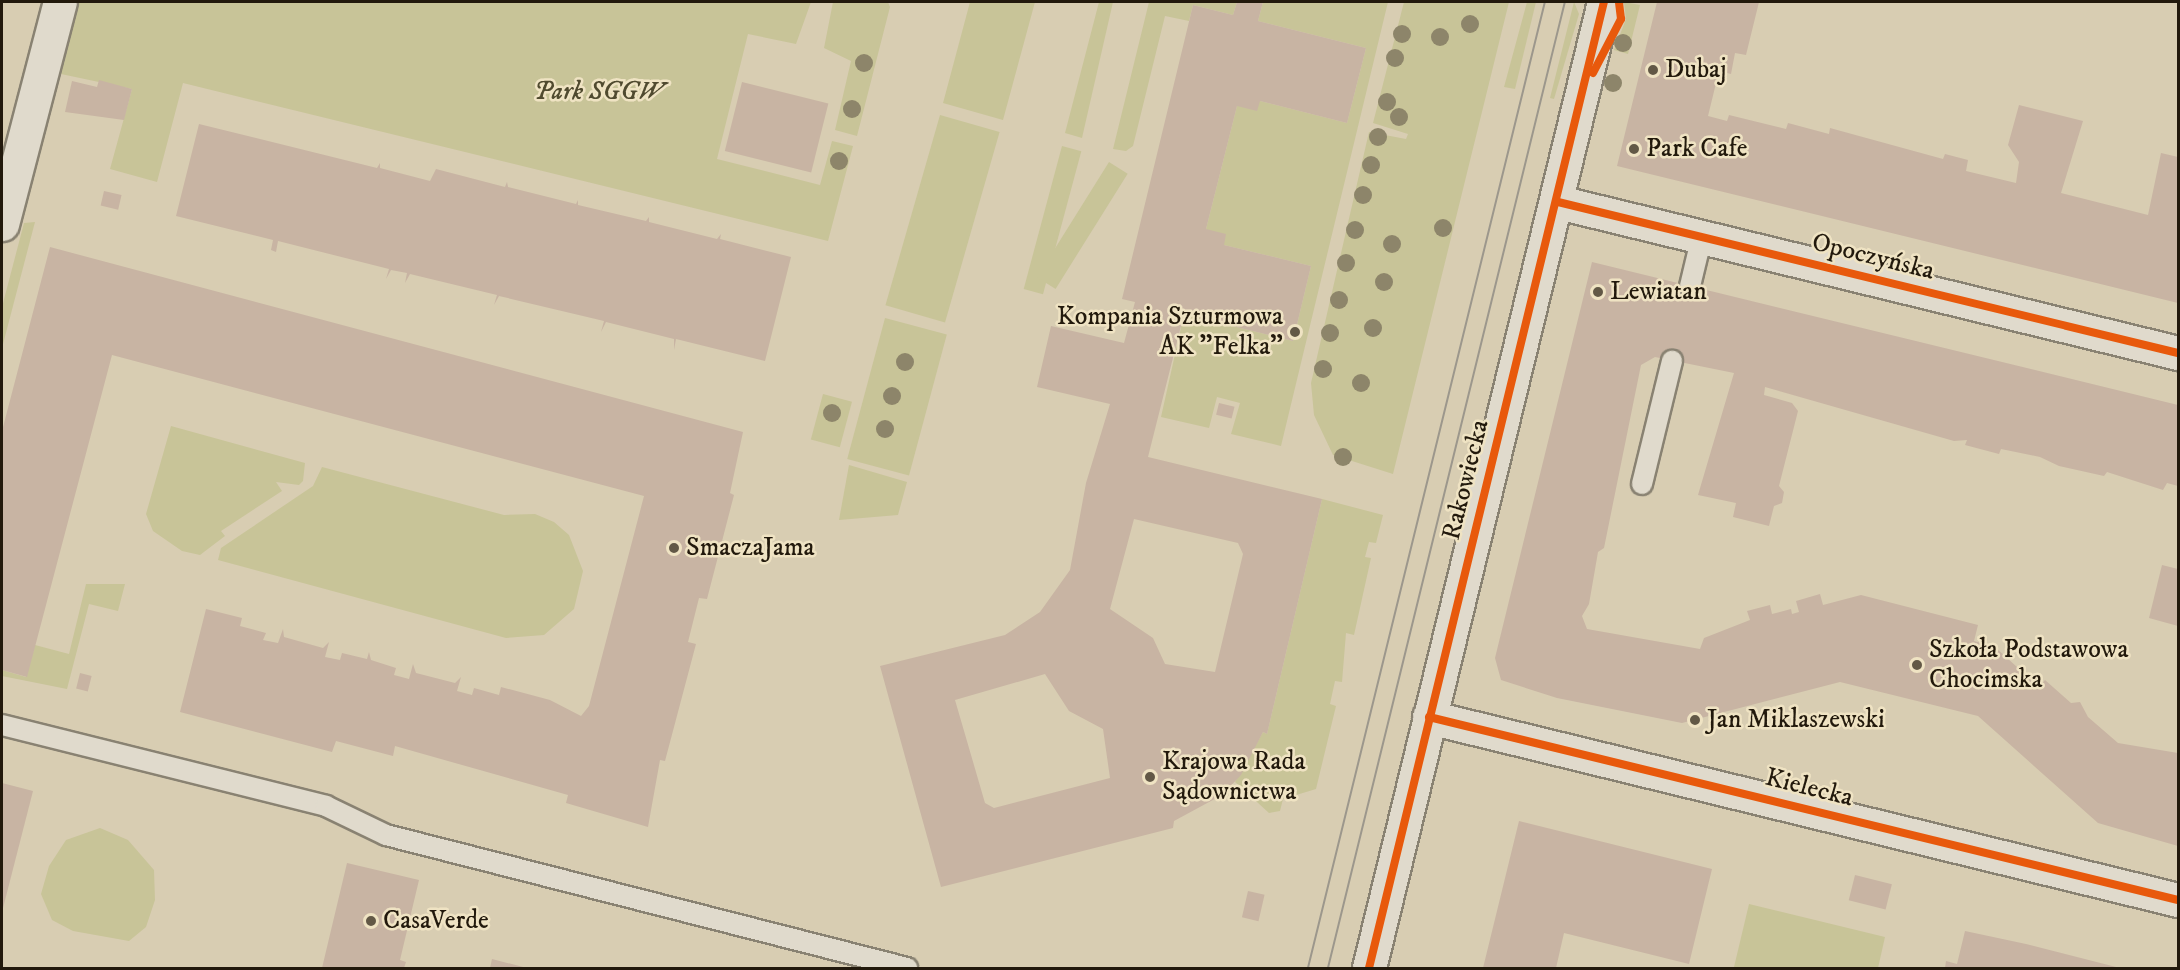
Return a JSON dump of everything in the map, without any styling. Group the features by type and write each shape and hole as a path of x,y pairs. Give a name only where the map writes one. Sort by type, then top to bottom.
{"street":[{"path":"2,224 60,2"},
{"name":"Rakowiecka","path":"1368,969 1558,202 1604,2"},
{"name":"Opoczyńska","path":"1558,202 2178,353"},
{"name":"Kielecka","path":"1429,717 2178,900"}],"lane":[{"path":"1690,286 1702,236"},
{"path":"1642,484 1672,360"},
{"path":"2,724 327,806 386,835 907,969"}],"green space":[{"name":"Park SGGW","path":"79,2 811,2 796,44 748,34 717,159 820,185 832,141 853,146 828,241 183,83 157,182 110,169 132,89 61,74"},
{"path":"833,2 888,2 890,7 857,136 835,130 851,61 824,48"},
{"path":"970,2 1035,2 1003,120 943,103"},
{"path":"1099,2 1113,2 1082,138 1065,133"},
{"path":"1149,2 1237,2 1233,15 1193,5 1189,21 1165,16 1133,146 1126,151 1113,149"},
{"path":"1263,2 1388,2 1281,446 1231,434 1240,403 1217,397 1209,428 1161,417 1184,314 1293,341 1311,266 1224,245 1206,229 1237,106 1260,101 1347,123 1366,48 1258,21"},
{"path":"1404,2 1509,2 1393,474 1333,455 1314,415 1311,383 1369,132 1406,139 1408,134 1373,123"},
{"path":"1527,2 1536,2 1515,89 1504,87"},
{"path":"1574,2 1579,14 1554,99 1550,98"},
{"path":"1624,2 1640,5 1628,54 1614,50 1626,19"},
{"path":"940,115 1000,132 945,322 885,305"},
{"path":"1062,146 1081,151 1043,294 1024,289"},
{"path":"1109,162 1128,174 1056,289 1037,277"},
{"path":"35,222 2,348 2,307 24,223"},
{"path":"885,318 947,335 909,476 847,459"},
{"path":"823,394 852,402 840,447 811,439"},
{"path":"171,426 305,463 303,481 299,485 276,482 282,491 221,531 225,536 200,555 182,551 153,531 146,514"},
{"path":"849,465 907,482 898,515 839,520"},
{"path":"322,467 504,515 535,514 554,522 569,535 583,571 574,609 544,635 506,638 218,560 221,548 313,486"},
{"path":"1322,499 1383,515 1376,543 1369,542 1365,557 1371,558 1354,635 1346,633 1342,682 1335,681 1330,704 1336,706 1316,789 1283,799 1280,811 1269,813 1235,782 1263,732 1267,734"},
{"path":"86,584 125,584 118,611 89,604 67,689 2,676 2,670 26,677 35,645 69,654"},
{"path":"100,828 128,840 154,870 155,900 146,927 129,941 73,931 52,920 41,894 49,866 66,840"},
{"path":"1749,904 1885,937 1878,968 1734,967"}],"building":[{"path":"1237,2 1263,2 1258,21 1366,48 1347,123 1260,101 1257,111 1237,106 1206,229 1226,234 1224,245 1311,266 1293,341 1184,314 1148,457 1322,499 1267,734 1263,732 1241,775 1222,795 1174,821 1173,828 941,887 880,666 1005,635 1040,612 1070,570 1086,483 1110,404 1037,387 1051,326 1124,343 1135,302 1122,299 1193,5 1233,15","holes":["1134,519 1238,543 1243,554 1215,672 1165,664 1153,638 1110,609","1045,674 1069,711 1103,729 1110,778 994,808 985,803 955,700"]},
{"path":"1657,2 1759,2 1746,55 1735,53 1731,74 1719,71 1708,116 1727,121 1729,115 1786,129 1788,123 1829,134 1830,128 1943,159 1945,154 1968,160 1966,171 2016,183 2019,162 2008,145 2019,105 2083,121 2061,193 2148,215 2161,153 2178,157 2178,303 1617,166"},
{"path":"99,80 132,89 124,120 65,112 72,81 97,87"},
{"path":"742,82 828,104 811,172 725,151"},
{"path":"199,124 377,168 380,163 380,168 430,181 436,169 505,187 507,182 508,187 576,204 578,200 578,205 646,221 649,217 649,222 717,239 721,234 720,239 791,257 765,361 676,339 674,350 674,339 606,322 601,332 604,321 499,296 494,305 497,295 410,274 405,283 407,273 391,270 386,279 389,269 278,241 276,252 271,250 273,240 176,216"},
{"path":"104,191 122,195 118,210 101,206"},
{"name":"SmaczaJama","path":"50,247 743,432 730,493 734,495 707,599 699,598 688,642 696,644 665,761 660,760 648,827 566,803 568,795 395,746 393,756 336,741 332,752 180,712 206,609 242,618 240,626 266,633 263,640 278,643 283,629 284,637 323,648 329,642 325,657 340,660 342,653 367,659 369,652 371,660 396,668 394,675 409,679 413,664 416,673 455,683 461,677 457,691 472,695 474,688 499,695 501,687 550,700 581,716 589,706 644,496 112,355 27,677 2,670 2,431"},
{"path":"1592,262 2178,405 2178,486 2167,483 2163,490 2107,472 2104,476 2059,466 2040,457 2001,449 1999,454 1965,445 1967,440 1954,441 1765,387 1764,395 1792,403 1798,411 1779,486 1784,492 1782,503 1774,506 1769,526 1733,517 1736,503 1698,495 1734,373 1655,357 1641,365 1604,548 1598,552 1589,604 1582,616 1587,629 1700,649 1704,638 1750,620 1747,611 1770,605 1772,614 1791,609 1792,614 1799,612 1796,601 1820,594 1823,605 1861,595 1978,625 1974,641 1995,647 2039,687 2045,680 2071,703 2080,702 2088,717 2118,743 2178,753 2178,846 2098,823 1978,716 1840,682 1682,723 1557,698 1501,680 1495,658"},
{"path":"1219,403 1235,407 1232,419 1216,415"},
{"path":"2162,565 2178,569 2178,626 2149,618"},
{"path":"80,673 92,676 88,691 76,689"},
{"path":"2,783 33,791 2,912"},
{"path":"1519,821 1712,869 1689,964 1564,933 1556,968 1483,968"},
{"name":"CasaVerde","path":"347,863 419,880 400,960 406,962 404,968 322,968"},
{"path":"1855,875 1892,884 1886,909 1849,900"},
{"path":"1248,891 1265,895 1258,921 1242,917"},
{"path":"1965,931 2120,968 1945,968 1946,961 1957,964"},
{"path":"492,959 527,968 490,968"}],"tram line":[{"path":"1308,968 1545,2"},
{"path":"1328,968 1565,2"}],"cycle path":[{"path":"1369,968 1604,2"},
{"path":"1593,73 1621,19 1619,2"},
{"path":"1558,202 2178,353"},
{"path":"1429,717 2178,900"}],"place":[{"name":"Dubaj","path":"1653,70"},
{"name":"Park Cafe","path":"1634,149"},
{"name":"Lewiatan","path":"1598,292"},
{"name":"Kompania Szturmowa AK \"Felka\"","path":"1295,332"},
{"name":"SmaczaJama","path":"674,548"},
{"name":"Szkoła Podstawowa Chocimska","path":"1917,665"},
{"name":"Jan Miklaszewski","path":"1695,720"},
{"name":"Krajowa Rada Sądownictwa","path":"1150,777"},
{"name":"CasaVerde","path":"371,921"}]}
